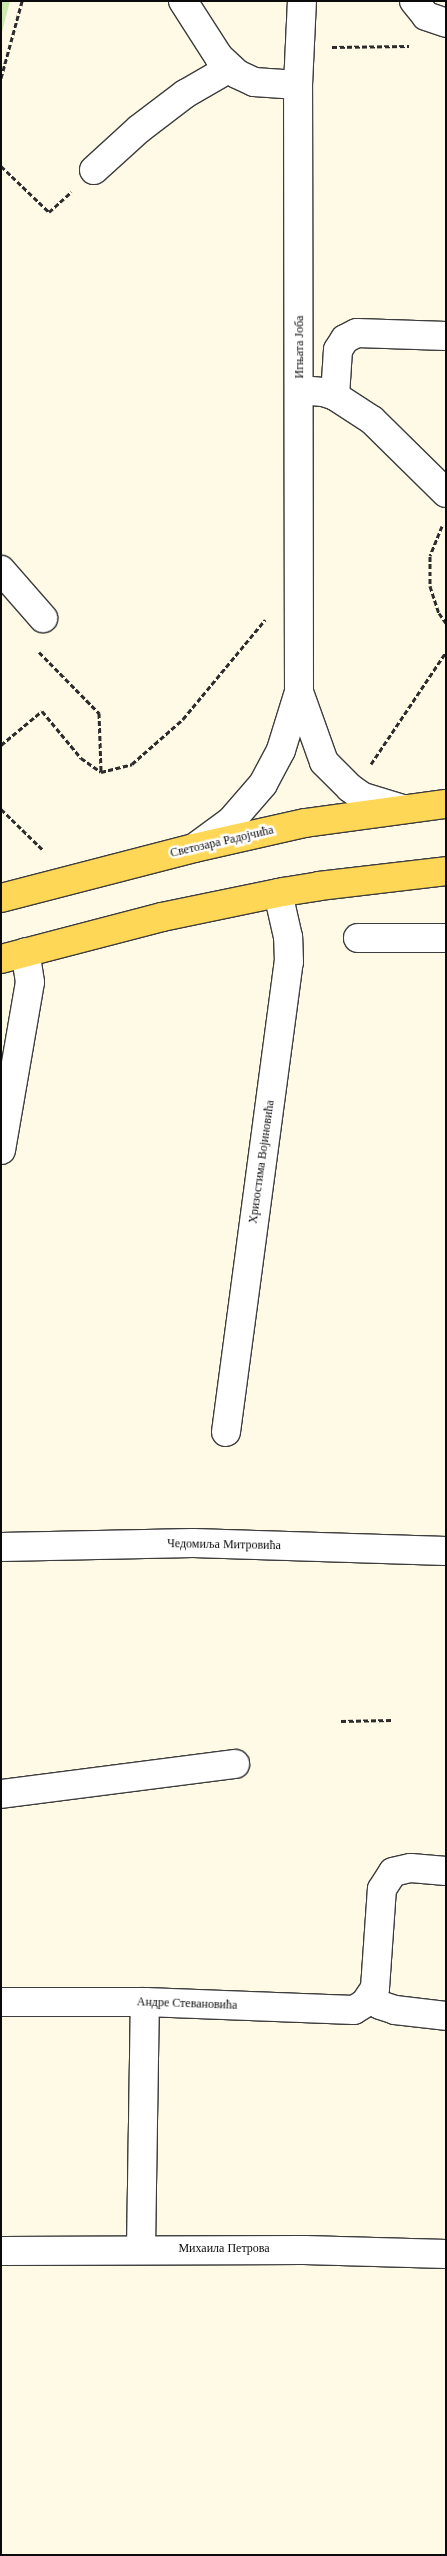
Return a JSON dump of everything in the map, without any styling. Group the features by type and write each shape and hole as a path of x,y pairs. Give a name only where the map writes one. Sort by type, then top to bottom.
{"main road":[{"name":"Светозара Радојчића","path":"1,898 194,848 305,823 446,804"},
{"path":"13,956 162,917 278,893 318,886 446,871"}],"street":[{"path":"183,1 218,57 230,68 254,82 298,85"},
{"name":"Игњата Јоба","path":"194,848 231,821 263,784 281,750 300,692 298,85 302,1"},
{"path":"414,1 426,16 446,23"},
{"path":"94,170 185,94 230,68"},
{"path":"336,396 338,350 345,339 358,333 446,336"},
{"path":"300,390 323,392 336,396 372,420 446,494"},
{"path":"1,570 43,618"},
{"name":"Игњата Јоба","path":"300,692 324,762 350,788 363,797 403,809"},
{"name":"Хризостима Војиновића","path":"226,1432 288,962 288,937 278,893"},
{"path":"358,938 446,938"},
{"path":"1,1150 30,982 13,956"},
{"name":"Чедомиља Митровића","path":"1,1547 193,1544 446,1551"},
{"path":"1,1794 236,1764"},
{"path":"446,1871 411,1868 393,1872 382,1889 376,1984 369,1998 380,2005 395,2010 446,2016"},
{"name":"Андре Стевановића","path":"1,2002 144,2002 354,2010 360,2008 369,1998"},
{"path":"141,2249 144,2002"},
{"name":"Михаила Петрова","path":"1,2251 141,2249 304,2250 446,2254"}],"path":[{"path":"1,78 22,1"},
{"path":"327,47 410,46"},
{"path":"1,166 50,212"},
{"path":"446,521 440,529 430,556 430,586 439,613 446,623"},
{"path":"1,745 42,711 81,758 101,772 132,764 183,719 268,617"},
{"path":"43,618 33,646 99,712 101,772"},
{"path":"369,768 446,652"},
{"path":"1,809 50,857"},
{"path":"340,1722 392,1720"}],"green space":[{"path":"1,1 10,1 1,36"}]}
